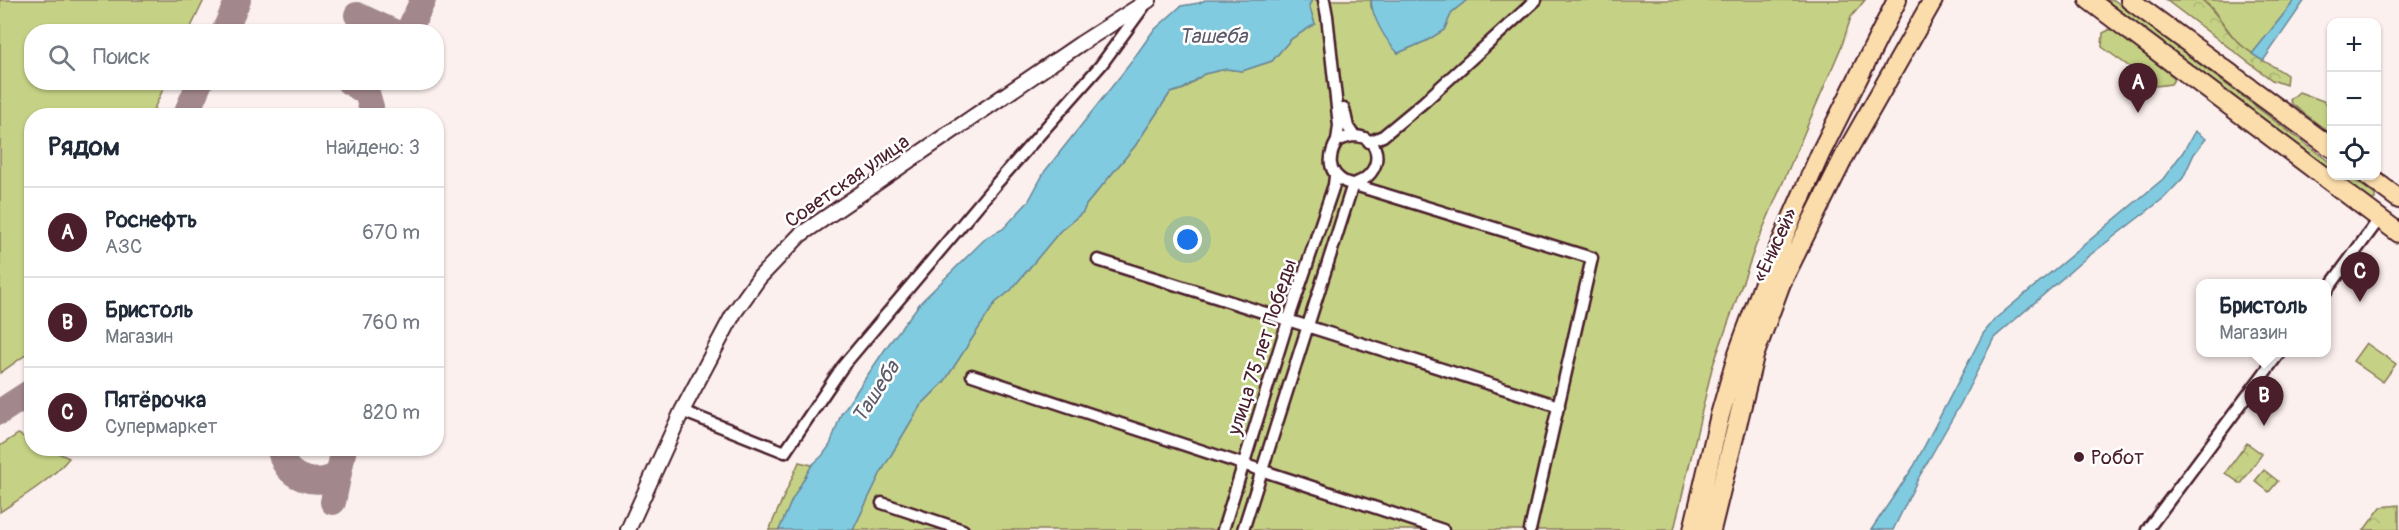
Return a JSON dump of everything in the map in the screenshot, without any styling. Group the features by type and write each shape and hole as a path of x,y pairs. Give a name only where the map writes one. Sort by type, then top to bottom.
{"main road":[{"name":"«Енисей»","path":"1693,530 1720,415 1738,353 1766,277 1821,152 1896,0"},
{"name":"«Енисей»","path":"1711,530 1754,356 1781,283 1841,162 1933,0"},
{"path":"2089,0 2399,233"},
{"path":"2130,0 2327,145"},
{"path":"2374,180 2398,197"}],"street":[{"path":"1324,0 1345,118 1354,136"},
{"path":"1369,142 1383,136 1424,102 1536,0"},
{"path":"682,411 785,452 843,366 996,184 1101,65 1148,1"},
{"name":"Советская улица","path":"628,530 682,411 734,313 759,278 800,235 1080,44 1148,1"},
{"path":"1327,16 1339,126 1337,141 1329,159 1335,176 1353,184 1592,258 1530,530"},
{"path":"1337,141 1354,136 1369,142 1377,156 1377,164 1369,178 1353,184"},
{"name":"улица 75 лет Победы","path":"1222,530 1335,176"},
{"name":"улица 75 лет Победы","path":"1243,530 1353,184"},
{"path":"2331,285 2380,218"},
{"path":"1098,260 1559,406"},
{"path":"2147,530 2276,357"},
{"path":"972,375 1443,530"},
{"path":"882,503 963,530"}],"green space":[{"path":"0,0 204,0 192,24 24,24 24,90 163,90 154,108 24,108 24,356 0,373"},
{"path":"1312,0 1371,0 1371,7 1398,53 1444,30 1452,12 1467,0 1865,0 1851,17 1842,45 1756,245 1712,368 1674,530 853,530 881,472 920,406 944,382 995,303 1011,290 1060,231 1083,212 1086,205 1135,146 1170,93 1184,89 1204,74 1226,69 1242,71 1272,61 1291,39 1315,24 1309,5"},
{"path":"2106,0 2114,0 2327,160 2327,167"},
{"path":"2166,0 2202,0 2242,46 2287,75 2286,85 2272,80"},
{"path":"2202,0 2295,0 2252,54 2237,42 2211,7"},
{"path":"2111,29 2175,78 2171,84 2156,86 2102,47 2103,33"},
{"path":"2299,92 2327,104 2327,131 2292,104 2290,100"},
{"path":"2344,180 2354,180 2375,195 2375,199 2372,200"},
{"path":"2366,343 2396,364 2383,382 2353,361"},
{"path":"18,434 24,437 24,456 65,456 69,458 46,481 0,512 0,446"},
{"path":"2247,443 2262,454 2241,484 2225,473"},
{"path":"799,462 812,465 792,500 779,530 769,530"},
{"path":"2264,470 2278,481 2269,492 2255,481"},
{"path":"2399,505 2399,530 2364,530 2381,507"}],"water":[{"name":"Ташеба","path":"1205,0 1312,0 1309,5 1315,24 1291,39 1272,61 1242,71 1226,69 1204,74 1183,89 1170,93 1135,146 1086,205 1083,212 1060,231 1011,290 995,303 944,382 920,406 881,472 853,530 779,530 792,500 812,465 830,445 841,414 888,345 921,302 987,237 1003,229 1028,202 1045,171 1153,31 1181,6"},
{"path":"1371,0 1467,0 1452,12 1444,30 1398,53 1380,29"},
{"path":"2295,0 2305,0 2263,61 2252,54"},
{"path":"2195,131 2206,139 2194,154 2183,178 2164,198 2081,262 1994,338 1893,530 1871,530 1914,466 1983,334 1995,319 2163,179"}],"taxiway":[{"path":"228,24 238,0"},
{"path":"412,24 423,0"},
{"path":"357,15 377,24"},
{"path":"189,108 196,90"},
{"path":"362,90 367,93 371,107"},
{"path":"0,412 24,396"},
{"path":"282,456 287,467 302,478 321,480 339,473"},
{"path":"333,502 342,456"}],"place":[{"name":"Роснефть","path":"2138,113"},
{"name":"Пятёрочка","path":"2360,302"},
{"name":"Бристоль","path":"2264,426"},
{"name":"Робот","path":"2079,457"}]}
